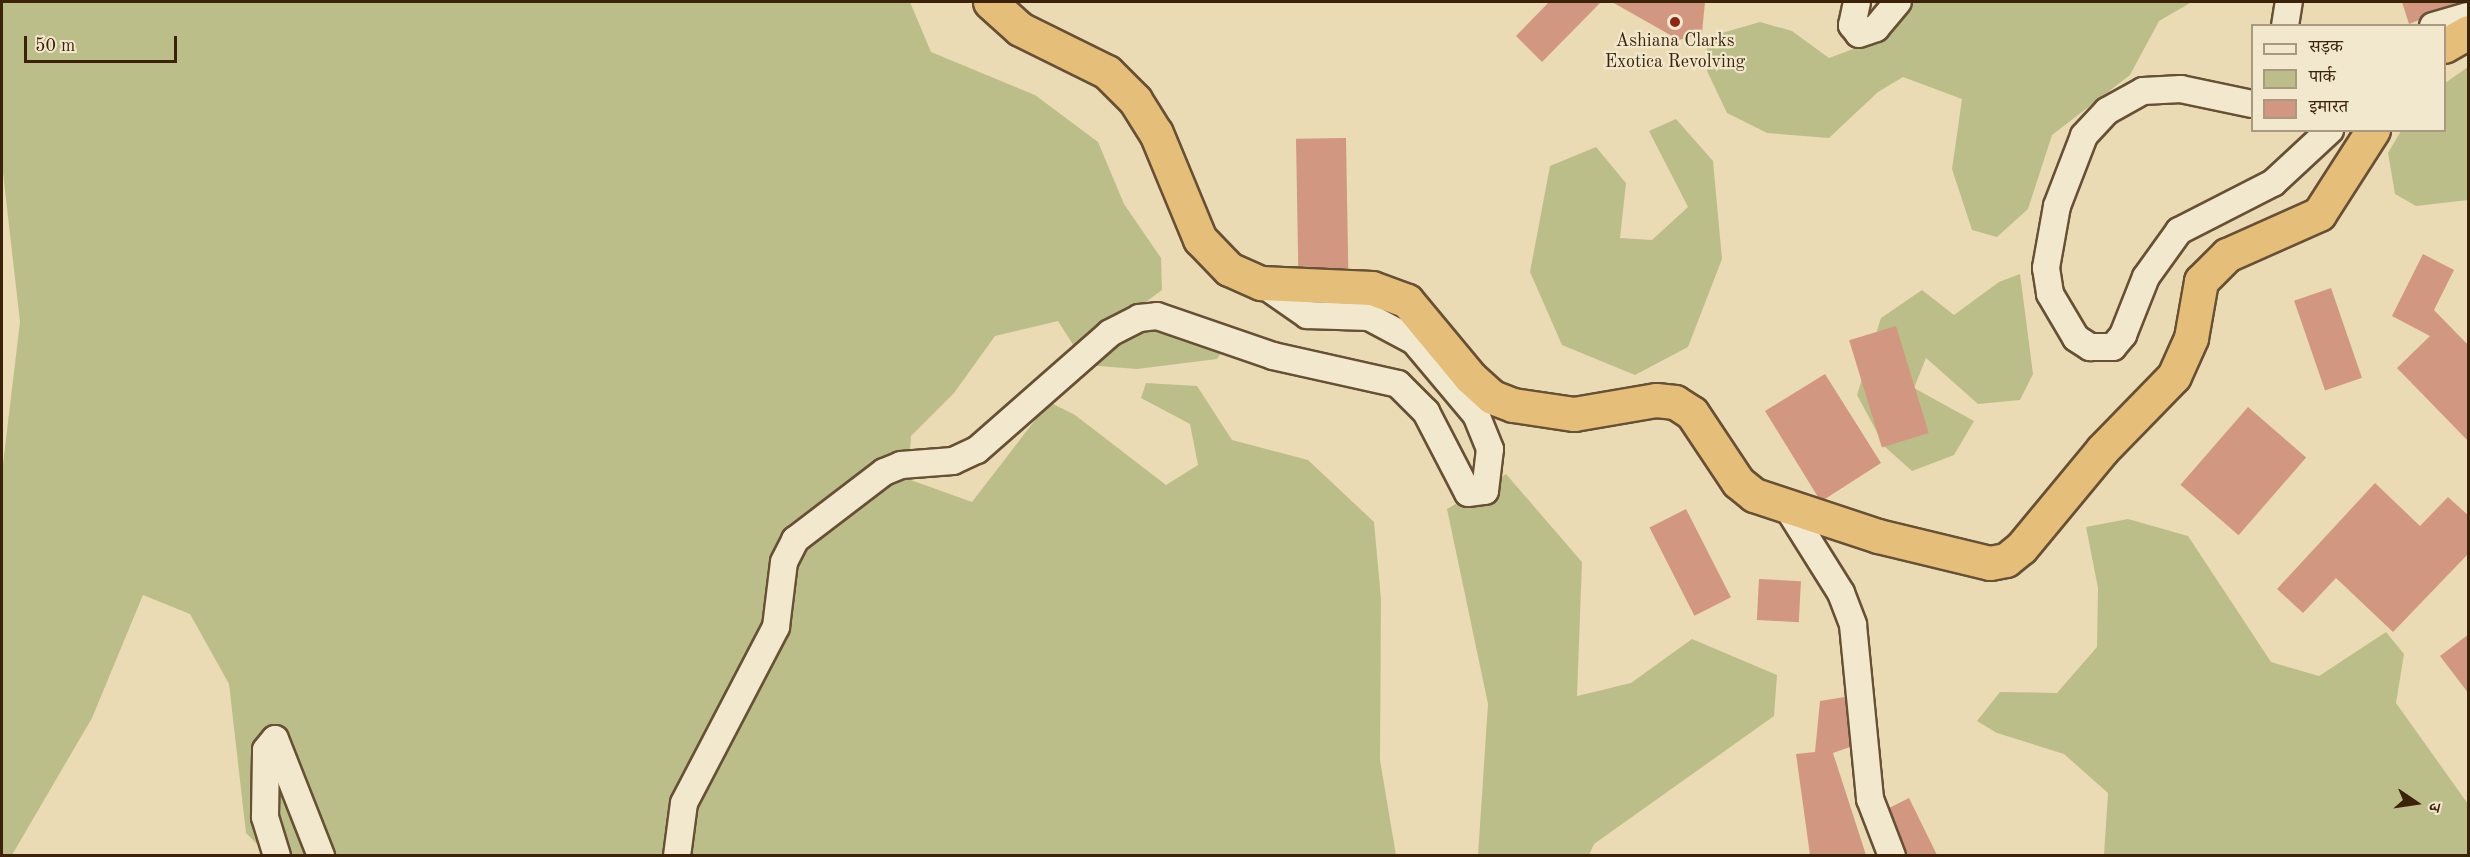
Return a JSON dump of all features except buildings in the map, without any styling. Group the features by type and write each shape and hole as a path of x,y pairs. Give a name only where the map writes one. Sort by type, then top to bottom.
{"highway":[{"path":"990,2 1020,29 1107,72 1135,100 1156,133 1200,239 1228,269 1260,283 1372,288 1407,301 1471,378 1492,397 1513,405 1574,414 1656,400 1676,402 1692,413 1738,482 1789,510 1990,563 2006,560 2174,376 2192,338 2201,281 2227,255 2319,214 2372,132"},
{"path":"2446,45 2469,32"}],"street":[{"path":"1857,2 1852,25 1859,34 1876,28 1898,2"},
{"path":"2285,24 2289,2"},
{"path":"2440,24 2469,16"},
{"path":"2251,104 2181,89 2143,92 2107,111 2084,136 2057,206 2046,268 2054,304 2076,338 2090,347 2113,347 2123,335 2146,277 2179,231 2273,183 2328,132"},
{"path":"677,855 684,803 776,627 784,562 795,540 884,472 901,465 953,461 977,450 1095,345 1139,318 1157,316 1273,356 1398,384 1426,412 1468,493 1485,491 1490,449 1477,416 1414,341 1369,317 1307,315 1260,283"},
{"path":"1789,510 1841,593 1853,625 1870,799 1892,855"},
{"path":"277,855 265,817 266,753 275,739 282,745 293,796 321,855"}],"green space":[{"path":"2,2 910,2 931,52 1035,95 1098,142 1124,204 1161,258 1162,290 1120,321 1177,322 1226,346 1217,359 1137,369 1086,365 1058,321 995,336 954,393 911,436 908,479 972,502 1049,402 1075,415 1166,485 1198,465 1190,424 1141,398 1146,383 1197,386 1232,440 1308,460 1374,522 1381,599 1380,760 1396,855 268,855 246,833 229,684 190,614 143,595 92,718 12,855 2,856 2,472 20,322 2,164"},
{"path":"1901,2 2243,2 2190,3 2159,21 2130,75 2052,135 2028,209 1997,237 1972,230 1952,169 1962,99 1903,77 1878,92 1829,138 1767,133 1727,113 1707,71 1707,45 1722,33 1760,22 1792,31 1829,58 1864,45"},
{"path":"2468,67 2468,200 2416,206 2395,194 2388,153 2400,132 2446,132 2446,82"},
{"path":"1676,119 1713,161 1722,259 1688,347 1635,375 1562,345 1530,272 1550,166 1596,147 1626,183 1620,238 1652,240 1688,207 1649,131"},
{"path":"2020,274 2033,374 2020,400 1978,404 1926,358 1914,388 1974,421 1954,455 1912,471 1885,447 1857,395 1881,318 1922,290 1954,315 1999,282"},
{"path":"1506,474 1582,562 1577,696 1631,683 1692,639 1777,675 1774,716 1594,844 1589,855 1478,855 1488,704 1447,509"},
{"path":"2128,519 2188,536 2271,662 2319,676 2386,632 2404,654 2396,703 2468,804 2468,855 2104,855 2108,793 2064,754 1997,733 1977,721 2000,692 2057,693 2097,647 2098,588 2086,527"}],"place":[{"name":"Ashiana Clarks Exotica Revolving","path":"1675,22"}]}
